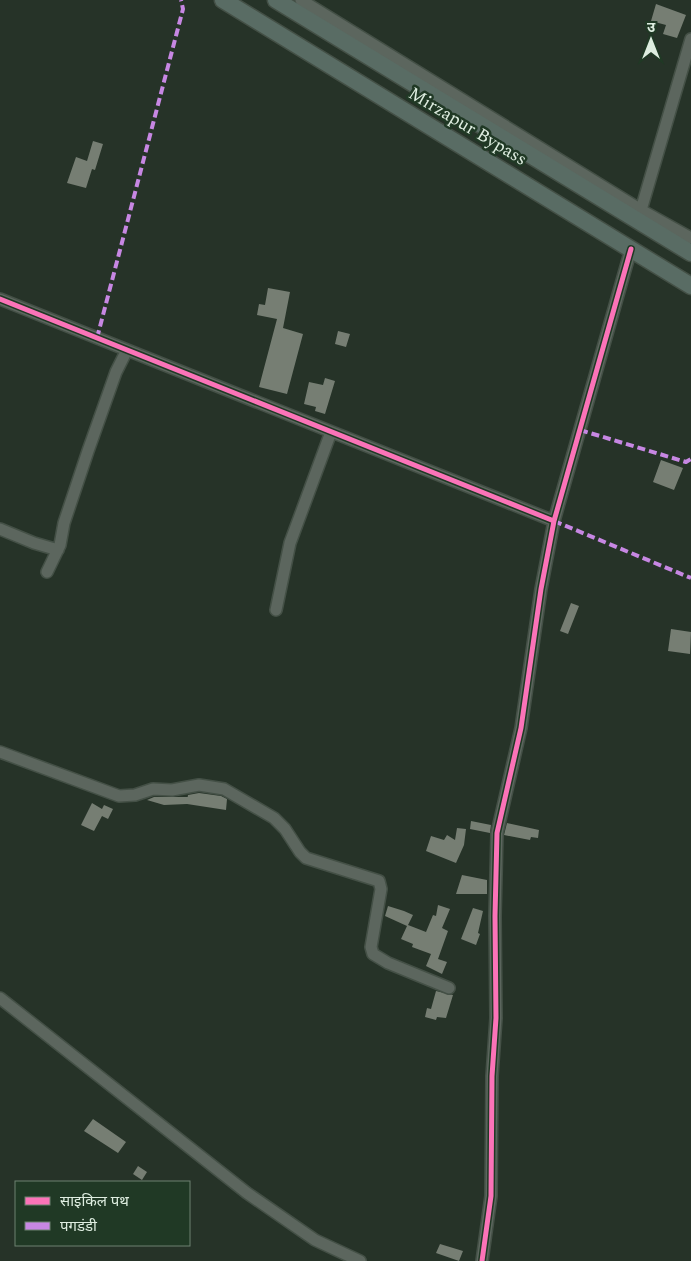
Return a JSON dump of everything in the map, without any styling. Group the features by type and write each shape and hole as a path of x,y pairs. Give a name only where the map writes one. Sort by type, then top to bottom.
{"highway":[{"name":"Mirzapur Bypass","path":"223,0 691,286"},
{"path":"276,0 691,253"}],"street":[{"path":"301,0 641,210 691,238"},
{"path":"641,210 691,39"},
{"path":"482,1261 490,1196 492,1076 496,1018 494,916 498,832 521,728 541,589 554,522 631,249"},
{"path":"0,299 554,522"},
{"path":"47,572 58,550 88,451 116,372 127,350"},
{"path":"276,610 290,543 331,432"},
{"path":"0,529 34,543 58,550"},
{"path":"0,752 119,796 135,796 153,789 172,790 199,785 224,789 274,818 285,828 306,858 380,881 381,889 371,947 373,954 388,963 449,988"},
{"path":"0,998 247,1193 314,1240 360,1261"}],"building":[{"path":"656,4 686,15 677,38 663,34 666,25 651,21"},
{"path":"93,141 103,144 95,170 92,169 86,188 67,183 76,157 87,161"},
{"path":"268,288 290,292 283,328 303,334 287,394 259,387 277,319 257,315 259,304 265,305"},
{"path":"338,331 350,334 346,347 335,344"},
{"path":"325,378 335,381 325,414 315,411 316,407 304,404 309,382 323,385"},
{"path":"661,460 683,468 674,490 653,482"},
{"path":"571,603 579,606 568,634 560,631"},
{"path":"671,629 691,632 690,654 668,651"},
{"path":"199,793 221,796 227,799 226,810 187,804 164,805 147,800 154,797 188,797 188,795"},
{"path":"92,803 102,809 104,805 113,809 108,819 102,816 94,831 81,825"},
{"path":"471,821 491,825 490,833 470,829"},
{"path":"507,823 539,830 538,838 531,837 530,840 504,835"},
{"path":"457,828 466,829 464,845 456,863 426,851 431,836 444,840 447,835 455,840"},
{"path":"462,875 487,880 487,894 456,894"},
{"path":"438,905 450,909 442,928 448,931 438,959 447,962 442,974 426,966 431,954 412,947 413,944 401,939 407,926 385,916 388,906 404,911 413,915 408,925 426,932 433,915 436,916"},
{"path":"473,908 483,911 478,933 480,934 476,945 461,939"},
{"path":"436,991 453,995 446,1018 437,1017 436,1020 425,1017 427,1008 431,1009"},
{"path":"93,1119 126,1142 118,1153 84,1131"},
{"path":"138,1166 147,1172 142,1180 133,1174"},
{"path":"440,1244 463,1251 459,1261 436,1253"}],"marked path":[{"path":"97,338 183,9 181,0"},
{"path":"580,430 686,462 691,459"},
{"path":"554,521 691,578"}],"cycle path":[{"path":"482,1261 491,1196 492,1076 496,1018 495,916 497,833 521,728 541,589 554,521 631,249"},
{"path":"0,299 554,521"}]}
